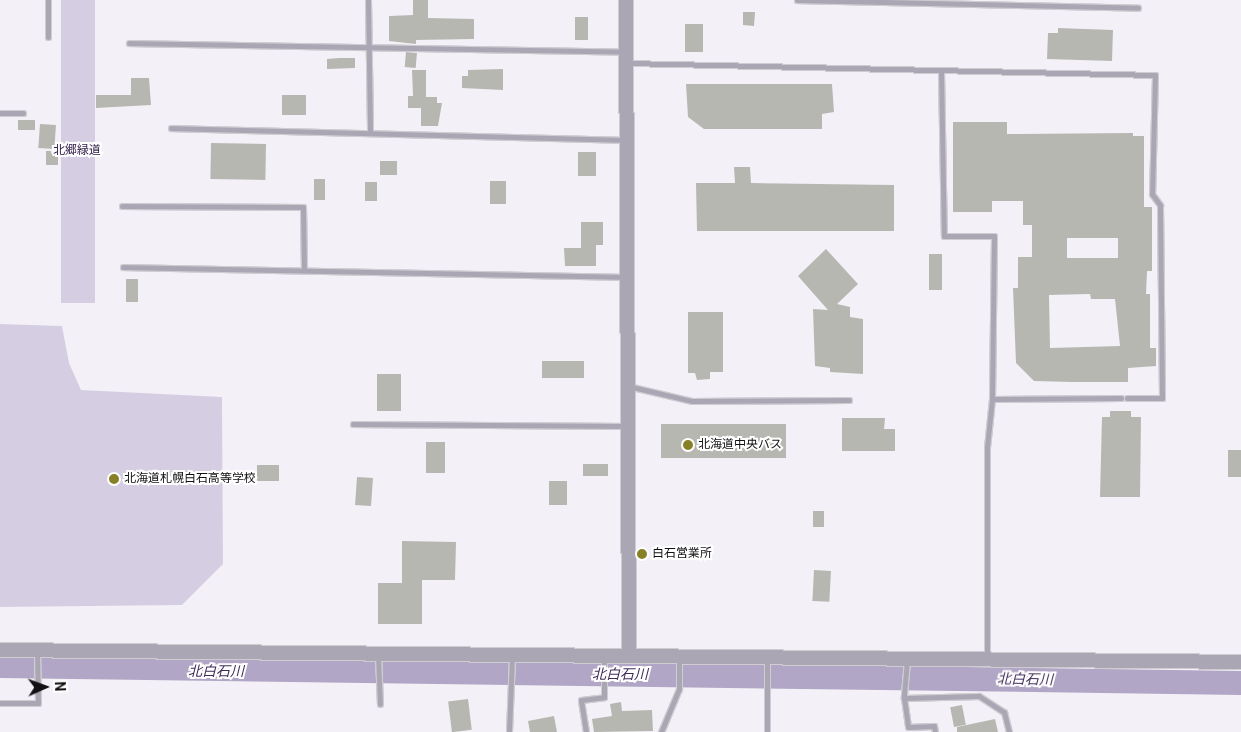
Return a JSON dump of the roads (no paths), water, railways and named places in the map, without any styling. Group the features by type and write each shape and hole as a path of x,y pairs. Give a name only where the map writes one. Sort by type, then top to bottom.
{"street":[{"path":"626,0 629,656"},
{"path":"0,650 37,654 378,659 604,661 629,656 679,661 767,662 1241,662"}],"lane":[{"path":"48,0 48,37"},
{"path":"368,0 370,130"},
{"path":"797,0 1138,8"},
{"path":"129,43 369,46 941,70 1155,75 1152,194 1160,205 1162,398 1128,398"},
{"path":"941,70 944,236 994,236 992,399 987,447 987,661"},
{"path":"0,113 23,113"},
{"path":"171,128 370,130 627,140"},
{"path":"122,206 303,207 304,269"},
{"path":"123,267 304,269 627,277"},
{"path":"628,386 692,401 848,400"},
{"path":"992,399 1121,398"},
{"path":"353,424 629,426"},
{"path":"0,703 38,703 37,654"},
{"path":"378,659 377,685 380,704"},
{"path":"509,732 513,685 512,659"},
{"path":"586,732 581,700 604,697 604,661"},
{"path":"661,732 679,689 679,661"},
{"path":"767,662 767,732"},
{"path":"907,663 904,698 908,727 934,726 935,732"},
{"path":"904,698 979,696 1004,712 1009,732"}],"waterway":[{"name":"北白石川","path":"0,666 1241,683"}],"place":[{"name":"北海道中央バス","path":"688,445"},
{"name":"北海道札幌白石高等学校","path":"114,479"},
{"name":"白石営業所","path":"642,554"}],"park label":[{"name":"北郷緑道","path":"77,151"}]}
